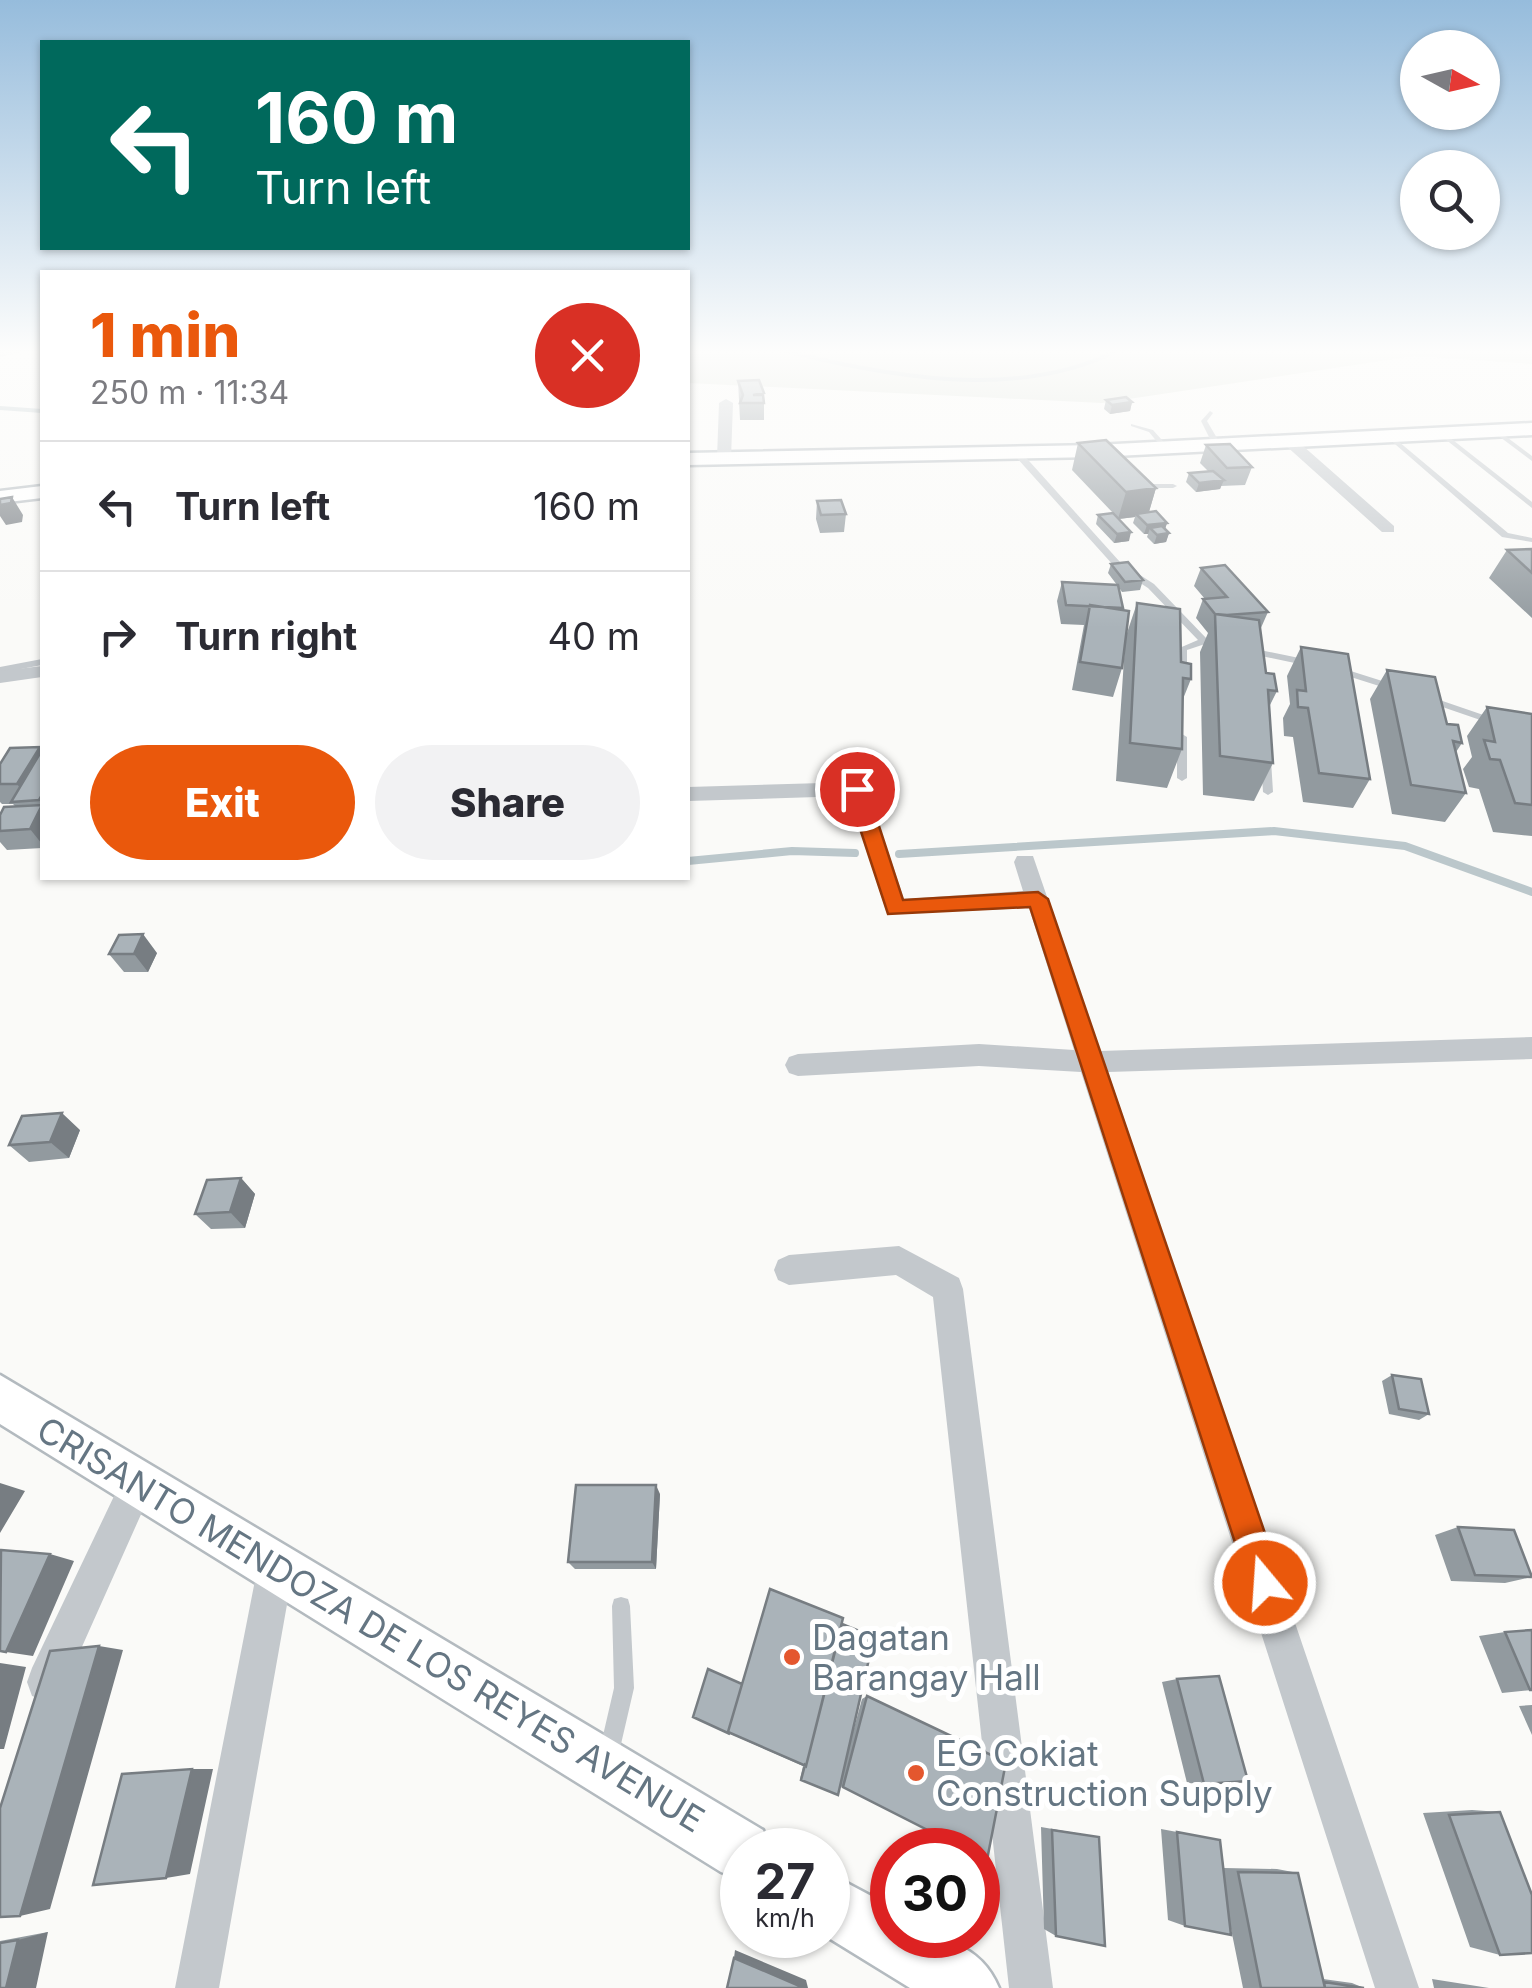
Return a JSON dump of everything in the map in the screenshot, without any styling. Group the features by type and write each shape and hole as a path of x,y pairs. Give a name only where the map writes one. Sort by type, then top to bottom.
{"street":[{"path":"724,458 725,443"},
{"path":"690,459 1018,454 1101,458 1166,448 1257,443"},
{"path":"1291,443 1388,528"},
{"path":"0,496 40,492"},
{"path":"0,673 40,672"},
{"path":"690,794 857,789 895,908 1038,899"},
{"path":"1025,862 1397,1988"},
{"path":"798,1065 979,1055 1093,1062 1532,1048"},
{"path":"789,1270 899,1260 948,1289 1030,1988"},
{"name":"CRISANTO MENDOZA DE LOS REYES AVENUE","path":"0,1398 720,1837"},
{"path":"34,1718 54,1661 138,1482"},
{"path":"197,1988 276,1565"},
{"path":"850,1916 968,1988"}],"lane":[{"path":"1161,443 1166,448"},
{"path":"1398,443 1505,535 1532,540"},
{"path":"1453,443 1532,506"},
{"path":"1511,443 1532,458"},
{"path":"1018,454 1117,564 1152,586 1204,642"},
{"path":"1126,484 1173,486"},
{"path":"1182,686 1182,649 1204,642 1316,664"},
{"path":"1258,652 1260,672"},
{"path":"0,673 40,663"},
{"path":"1335,668 1515,728"},
{"path":"1428,700 1432,717"},
{"path":"1182,723 1182,778"},
{"path":"1265,752 1268,792"},
{"path":"606,1767 624,1688 622,1606"}],"building":[{"path":"1078,443 1109,443 1156,488 1126,492"},
{"path":"1230,444 1252,467 1227,468 1206,445"},
{"path":"1213,471 1224,480 1199,483 1189,473"},
{"path":"12,497 11,503 0,505 0,499"},
{"path":"841,500 846,514 821,515 817,501"},
{"path":"1156,511 1167,523 1147,525 1136,514"},
{"path":"1113,513 1131,532 1117,534 1098,515"},
{"path":"1162,526 1169,533 1157,535 1150,528"},
{"path":"1532,549 1532,573 1507,550"},
{"path":"1128,562 1143,580 1125,582 1111,564"},
{"path":"1225,565 1268,612 1215,614 1203,599 1227,597 1201,568"},
{"path":"1062,582 1118,585 1123,608 1066,605"},
{"path":"1137,603 1180,609 1181,662 1191,664 1191,679 1183,678 1182,749 1130,743"},
{"path":"1090,605 1129,611 1122,668 1080,662"},
{"path":"1215,614 1259,620 1266,673 1274,674 1277,691 1268,690 1273,763 1220,756"},
{"path":"1301,647 1348,654 1370,779 1319,773 1308,708 1298,707 1297,690 1306,691"},
{"path":"1387,670 1435,677 1447,724 1458,725 1462,743 1453,741 1466,793 1411,785"},
{"path":"1487,707 1532,714 1532,805 1515,803 1500,760 1490,759 1484,740 1495,742"},
{"path":"40,747 17,784 0,784 0,764 10,748"},
{"path":"40,753 40,798 11,802"},
{"path":"40,805 40,809 30,829 0,831 4,807"},
{"path":"143,934 134,954 109,954 119,935"},
{"path":"62,1113 50,1142 9,1145 22,1116"},
{"path":"241,1178 230,1212 195,1214 207,1180"},
{"path":"1392,1375 1421,1379 1429,1414 1399,1409"},
{"path":"576,1485 656,1485 652,1562 568,1562"},
{"path":"1458,1527 1514,1530 1532,1577 1475,1575"},
{"path":"1,1550 50,1554 6,1652 0,1651"},
{"name":"Dagatan Barangay Hall","path":"770,1589 843,1618 806,1766 728,1732"},
{"path":"842,1624 874,1637 838,1795 801,1780"},
{"path":"1532,1630 1532,1690 1530,1690 1505,1632"},
{"path":"99,1646 20,1916 0,1917 0,1808 50,1651"},
{"path":"708,1669 742,1684 730,1734 693,1717"},
{"path":"1219,1676 1248,1781 1204,1784 1177,1679"},
{"name":"EG Cokiat Construction Supply","path":"867,1696 1006,1762 993,1828 924,1828 843,1787"},
{"path":"192,1769 166,1878 93,1885 122,1774"},
{"path":"1500,1812 1532,1895 1532,1953 1500,1955 1449,1815"},
{"path":"1052,1830 1099,1837 1105,1946 1056,1936"},
{"path":"1177,1832 1220,1840 1231,1935 1185,1926"},
{"path":"1238,1872 1298,1873 1325,1988 1261,1988"},
{"path":"18,1940 6,1988 0,1988 0,1943"},
{"path":"734,1958 804,1988 727,1988"},
{"path":"1324,1982 1364,1988 1325,1988"}],"waterway":[{"path":"899,854 1274,831 1405,846 1532,892"},
{"path":"690,861 792,851 855,853"}],"place":[{"name":"Dagatan Barangay Hall","path":"792,1657"},
{"name":"EG Cokiat Construction Supply","path":"916,1773"}],"route":[{"path":"857,789 895,908 1038,899 1265,1583"}]}
